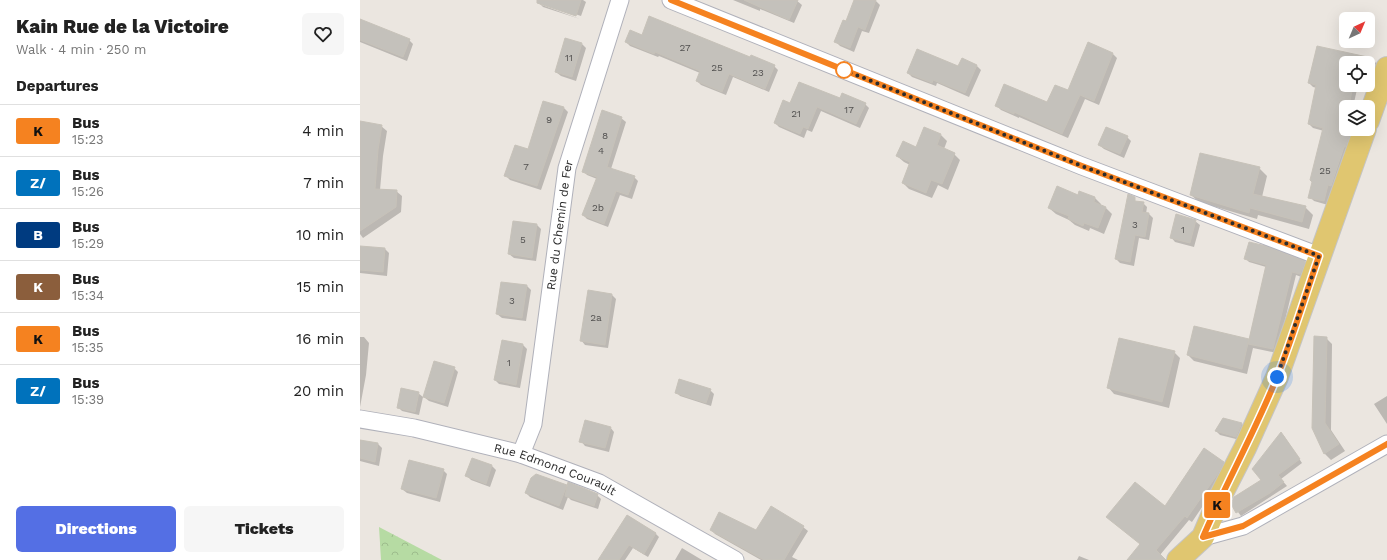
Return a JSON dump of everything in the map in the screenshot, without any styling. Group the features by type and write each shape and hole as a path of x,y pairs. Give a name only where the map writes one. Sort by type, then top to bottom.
{"main road":[{"path":"1375,101 1387,68"},
{"path":"1178,560 1203,537 1220,497 1245,448 1277,377 1362,136"}],"street":[{"name":"Rue du Chemin de Fer","path":"521,454 533,424 567,168 620,0"},
{"path":"671,0 1082,166 1319,256"},
{"name":"Rue Edmond Courault","path":"360,419 414,428 521,454 599,482 735,560"},
{"path":"1203,537 1243,526 1387,444"}],"green space":[{"path":"379,527 442,560 381,560"}],"building":[{"path":"537,0 581,0 576,16 537,3"},
{"path":"744,0 798,0 789,20"},
{"path":"854,0 876,0 865,30 858,27 850,48 834,42 843,20 846,21"},
{"path":"649,16 750,57 751,55 775,65 765,89 729,74 722,92 696,81 700,71 655,52 654,54 625,42 630,30 642,35"},
{"path":"360,19 410,39 403,57 360,40"},
{"path":"565,38 582,43 572,77 555,72"},
{"path":"1088,42 1113,53 1094,101 1080,95 1062,134 1014,112 1014,114 995,106 1004,84 1047,102 1055,85 1068,90"},
{"path":"1317,46 1363,56 1339,56 1339,92 1352,92 1350,100 1339,100 1339,136 1349,136 1331,186 1328,185 1324,201 1308,198 1312,182 1310,180 1323,128 1308,124 1316,85 1308,83"},
{"path":"917,49 958,66 962,58 977,65 965,93 933,80 932,83 907,73"},
{"path":"799,82 840,98 842,93 866,103 856,124 817,107 808,129 803,127 800,134 774,123 783,100 790,103"},
{"path":"543,101 564,107 537,186 504,176 515,145 528,149"},
{"path":"602,110 622,117 607,167 635,176 628,195 616,191 604,224 582,215 597,177 582,172"},
{"path":"360,121 382,125 378,150 375,189 397,190 396,207 360,231"},
{"path":"924,127 941,134 937,145 955,153 942,184 931,180 926,193 902,183 910,162 896,156 903,141 916,147"},
{"path":"1106,127 1128,136 1120,154 1098,145"},
{"path":"1200,153 1260,167 1253,194 1306,206 1302,222 1250,208 1249,213 1190,195"},
{"path":"1057,186 1078,195 1079,191 1095,197 1094,202 1106,207 1098,228 1084,223 1083,226 1068,219 1069,216 1048,208"},
{"path":"1128,194 1135,197 1135,201 1144,202 1142,212 1149,213 1145,237 1135,235 1130,262 1115,259"},
{"path":"1176,214 1196,220 1190,243 1170,238"},
{"path":"513,221 537,224 532,258 508,254"},
{"path":"1249,242 1266,246 1305,261 1300,274 1292,272 1273,349 1248,344 1266,265 1244,259"},
{"path":"360,246 385,248 383,272 360,270"},
{"path":"501,282 527,285 522,318 496,314"},
{"path":"588,290 612,294 605,345 580,341"},
{"path":"1194,326 1249,339 1242,369 1187,355"},
{"path":"1314,336 1327,337 1325,423 1339,444 1324,454 1312,428"},
{"path":"1119,338 1175,351 1162,402 1107,388"},
{"path":"502,340 523,344 516,385 494,380"},
{"path":"434,361 455,367 444,403 423,397"},
{"path":"679,379 711,389 706,403 675,393"},
{"path":"401,388 419,392 415,412 397,408"},
{"path":"1223,418 1242,423 1236,437 1215,431"},
{"path":"585,420 611,427 605,448 579,442"},
{"path":"1281,432 1300,459 1278,475 1284,482 1270,493 1236,513 1231,504 1234,497 1261,480 1252,469"},
{"path":"360,440 378,443 375,462 360,458"},
{"path":"1204,448 1224,462 1217,475 1187,518 1185,516 1156,550 1166,560 1127,560 1140,544 1106,517 1135,482 1165,506"},
{"path":"472,458 492,465 486,484 465,476"},
{"path":"409,460 444,469 436,498 401,489"},
{"path":"536,474 567,485 559,506 525,493 531,478"},
{"path":"568,482 598,494 594,506 565,496"},
{"path":"771,506 804,526 784,560 764,560 710,530 719,512 756,530"},
{"path":"627,515 656,533 644,554 629,545 619,560 598,560"}],"bus line":[{"name":"K","path":"671,0 1082,166 1319,256 1277,377 1245,448 1220,497 1203,537 1243,526 1387,444"}],"route":[{"path":"844,70 1082,166 1319,256 1277,377"}]}
